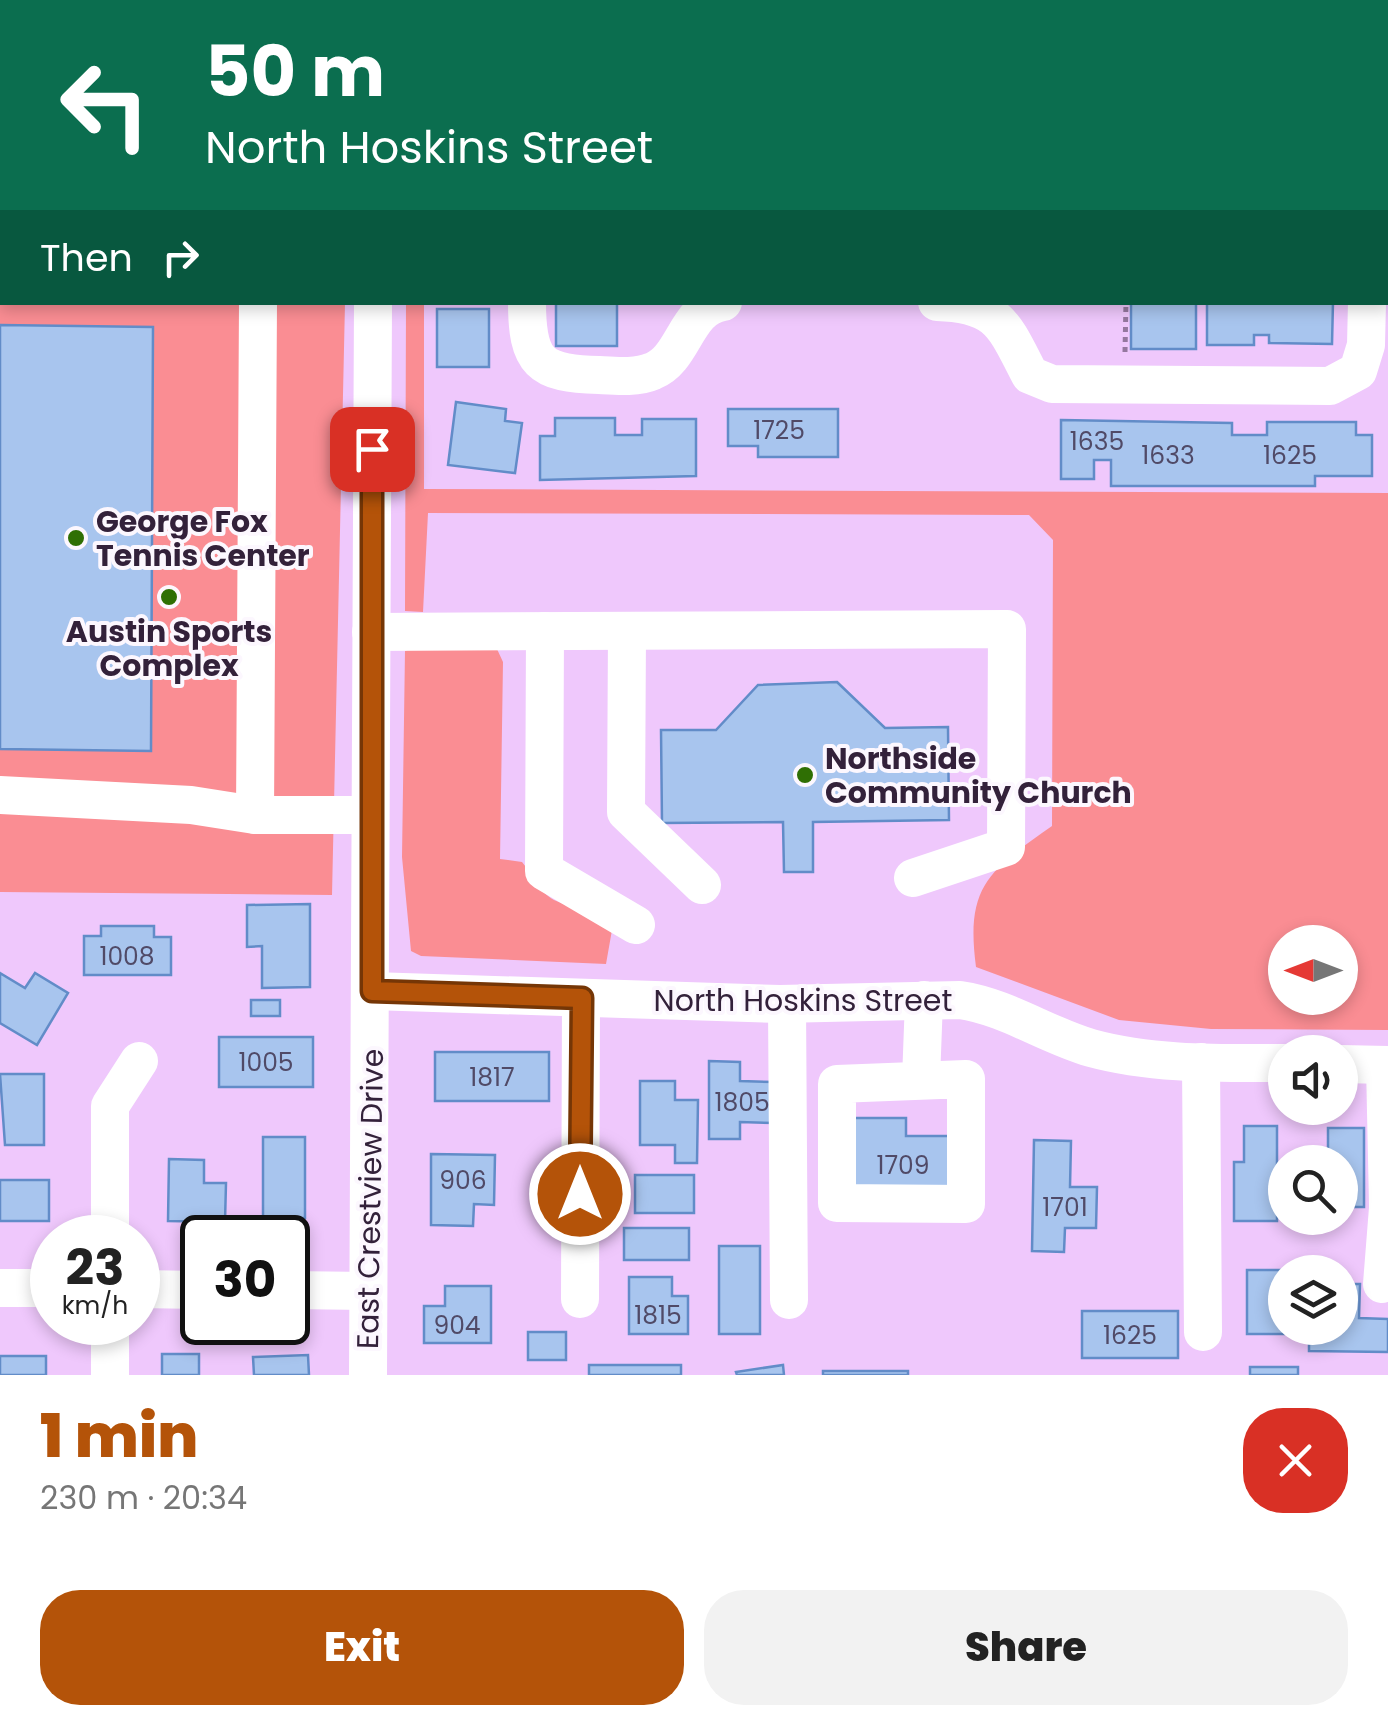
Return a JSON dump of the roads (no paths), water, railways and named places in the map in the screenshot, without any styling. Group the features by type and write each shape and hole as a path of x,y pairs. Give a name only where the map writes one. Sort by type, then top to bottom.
{"street":[{"path":"255,815 258,305"},
{"name":"East Crestview Drive","path":"368,1375 373,305"},
{"path":"527,305 527,338 538,362 562,375 626,376 655,371 676,350 691,322 718,305"},
{"path":"974,305 995,315 1009,332 1030,375 1052,384 1330,386 1358,371 1366,346 1366,305"},
{"path":"371,632 1007,630 1006,847 912,878"},
{"path":"627,631 626,812 702,885"},
{"path":"545,632 544,870 636,924"},
{"path":"0,795 192,805 255,815 370,815"},
{"name":"North Hoskins Street","path":"372,991 788,1004 924,1000 982,1003 1090,1048 1200,1062 1268,1063"},
{"path":"580,1300 582,998"},
{"path":"920,1080 924,1000"},
{"path":"788,1004 789,1300"},
{"path":"110,1215 110,1106 139,1061"},
{"path":"1200,1062 1204,1332"},
{"path":"1358,1064 1386,1064 1388,1206 1382,1284"},
{"path":"966,1078 966,1204 837,1204 837,1084 920,1080 966,1078"},
{"path":"0,1288 30,1288"},
{"path":"310,1290 368,1291"},
{"path":"110,1345 110,1375"}],"place":[{"name":"George Fox Tennis Center","path":"76,538"},
{"name":"Austin Sports Complex","path":"169,597"},
{"name":"Northside Community Church","path":"805,775"}]}
